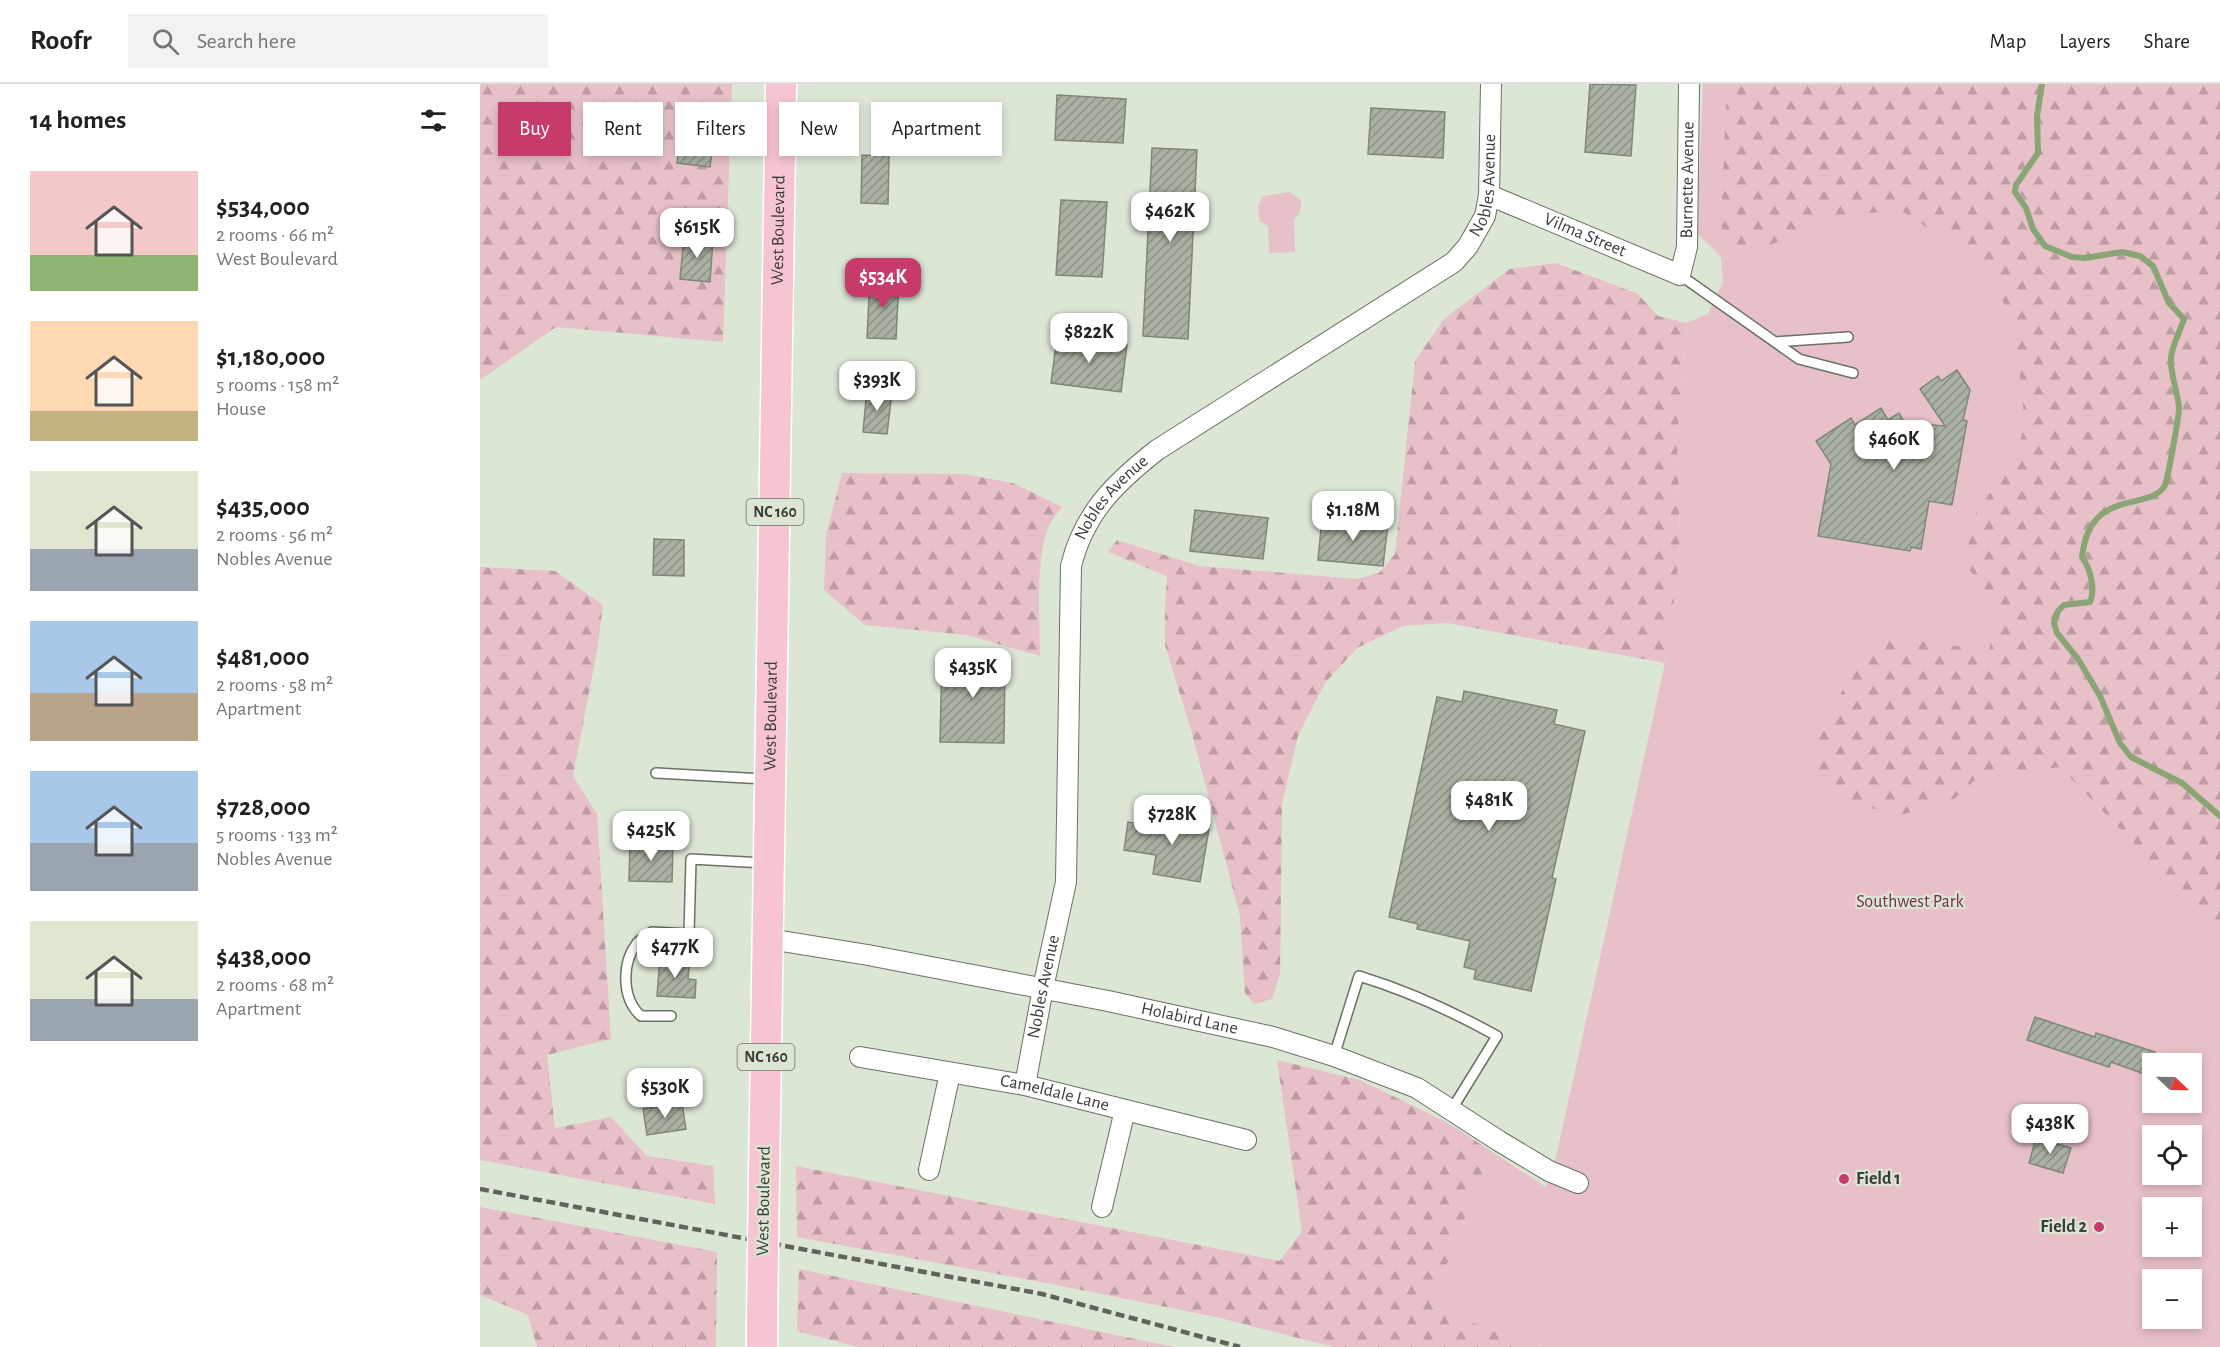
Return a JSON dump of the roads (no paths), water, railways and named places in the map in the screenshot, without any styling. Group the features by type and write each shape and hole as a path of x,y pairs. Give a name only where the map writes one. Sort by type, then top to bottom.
{"main road":[{"name":"West Boulevard","path":"762,1335 781,84"}],"street":[{"name":"Nobles Avenue","path":"1025,1085 1067,866 1071,566 1077,543 1088,520 1109,493 1157,450 1454,262 1468,246 1481,225 1489,195 1491,84"},
{"name":"Burnette Avenue","path":"1680,275 1687,247 1689,84"},
{"name":"Vilma Street","path":"1489,195 1680,275"},
{"name":"Holabird Lane","path":"769,939 1043,988 1273,1037 1334,1056 1417,1088 1539,1165 1578,1183"},
{"name":"Cameldale Lane","path":"860,1057 1025,1085 1246,1140"},
{"path":"929,1170 950,1073"},
{"path":"1102,1207 1125,1110"}],"lane":[{"path":"1680,275 1799,359 1853,373"},
{"path":"1775,342 1848,337"},
{"path":"656,773 771,779"},
{"path":"671,1016 641,1017 632,1008 626,988 628,962 638,943 652,932 689,934 691,859 770,864"},
{"path":"1334,1056 1359,976 1407,991 1458,1014 1497,1036 1452,1109"}],"waterway":[{"path":"2042,84 2037,116 2038,153 2016,185 2015,192 2026,208 2033,229 2045,246 2072,257 2085,258 2122,252 2140,256 2153,266 2169,303 2184,319 2171,358 2179,408 2165,485 2158,493 2121,504 2096,519 2087,534 2082,557 2091,579 2090,602 2064,605 2058,611 2054,623 2057,633 2078,659 2100,696 2120,743 2131,757 2182,783 2220,816"}],"railway":[{"path":"480,1189 1042,1294 1240,1347"}],"place":[{"name":"Field 1","path":"1844,1179"},
{"name":"Field 2","path":"2099,1227"}],"park label":[{"name":"Southwest Park","path":"1910,902"}]}
